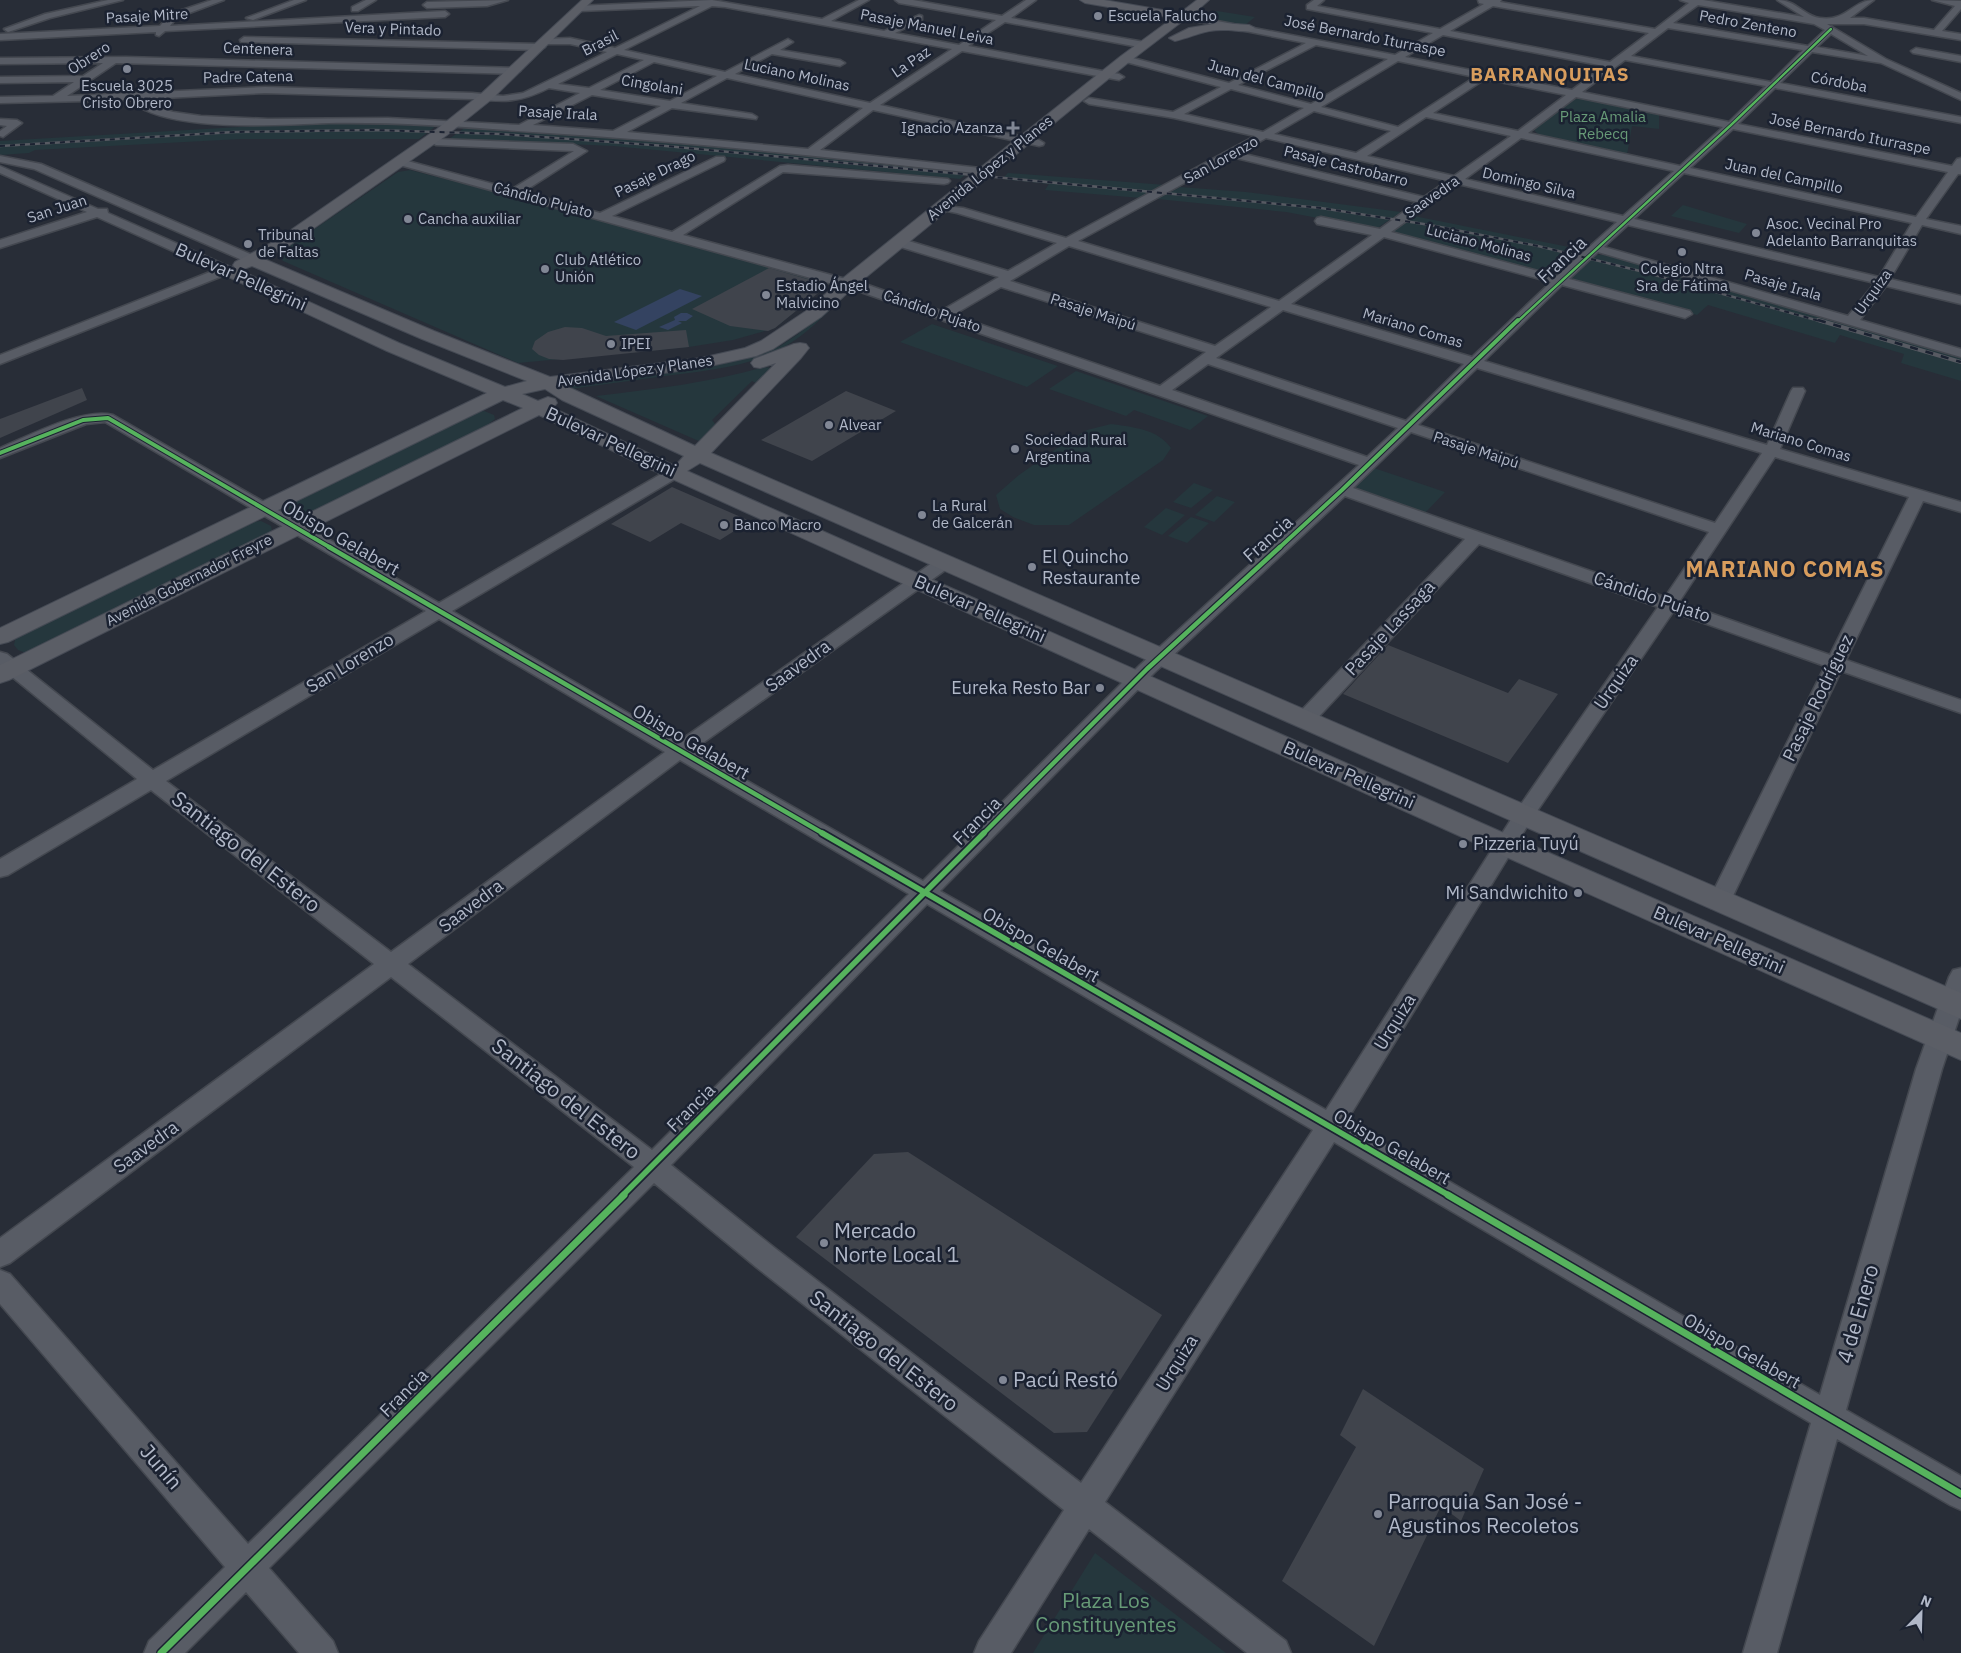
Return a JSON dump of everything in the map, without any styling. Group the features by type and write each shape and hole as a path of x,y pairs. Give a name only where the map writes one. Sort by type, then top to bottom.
{"main road":[{"name":"José Bernardo Iturraspe","path":"1085,0 1187,10"},
{"path":"1106,1 1151,16 1161,24 1161,32"},
{"name":"Avenida López y Planes","path":"1146,49 1161,32 1187,10 1209,2"},
{"path":"403,160 436,142 492,98 589,4"},
{"name":"Avenida López y Planes","path":"1012,166 1089,101 1113,76 1146,49 1187,10"},
{"path":"1146,49 1198,28 1222,26 1249,28"},
{"path":"492,98 515,71 548,43"},
{"name":"Avenida López y Planes","path":"548,383 701,363 750,352 778,338 915,246 959,210 1024,140 1113,76"},
{"path":"226,270 253,260 281,244 458,124"},
{"name":"Avenida López y Planes","path":"698,455 818,331 856,285 898,242 970,183 992,174"},
{"name":"Bulevar Pellegrini","path":"253,260 428,335 548,383 569,396 698,455 1305,719 1957,1006"},
{"name":"Bulevar Pellegrini","path":"226,270 393,347 537,408 674,473 1950,1042"},
{"path":"375,339 410,327"},
{"path":"393,347 428,335"},
{"name":"Avenida López y Planes","path":"531,376 720,351 778,338"},
{"name":"Avenida López y Planes","path":"569,396 729,372 770,360 800,348"},
{"name":"Avenida Gobernador Freyre","path":"0,637 502,393 548,383"},
{"name":"Avenida Gobernador Freyre","path":"5,667 296,527 537,408 569,396"},
{"name":"San Lorenzo","path":"674,473 698,455"}],"street":[{"path":"4,29 48,16 119,0"},
{"path":"144,42 175,14 220,0"},
{"path":"249,22 258,14 302,0"},
{"path":"372,0 355,9 385,11"},
{"path":"376,18 378,14 385,11 418,4 488,3 504,0"},
{"path":"824,22 865,0"},
{"path":"899,0 1003,19 1146,49"},
{"name":"La Paz","path":"810,153 871,107 1032,0"},
{"path":"1320,0 1310,5 1310,7 1611,65"},
{"path":"1476,0 1494,1 1657,32"},
{"path":"1682,0 1698,1 1835,25 1864,21 1961,37"},
{"path":"1781,0 1817,21"},
{"name":"Francia","path":"161,1653 653,1166 1137,679 1342,490 1559,281 1731,125 1835,25 1870,0"},
{"path":"1936,0 1961,4"},
{"name":"San Lorenzo","path":"943,315 1068,242 1265,135 1494,1"},
{"name":"Saavedra","path":"1162,390 1520,134 1698,1"},
{"name":"Pasaje Manuel Leiva","path":"589,4 712,3 887,33 1113,76"},
{"name":"Brasil","path":"492,98 525,96 712,3"},
{"path":"1936,33 1961,4"},
{"name":"José Bernardo Iturraspe","path":"1187,10 1249,28 1315,42 1572,94 1959,168"},
{"name":"Pasaje Mitre","path":"0,38 28,32 102,32 164,25 445,14"},
{"path":"1852,14 1864,21"},
{"path":"384,43 420,16"},
{"path":"251,100 365,18"},
{"path":"887,33 919,18"},
{"path":"4,29 28,32 164,25"},
{"name":"Pedro Zenteno","path":"1666,25 1810,50 1883,60"},
{"path":"1835,25 1883,60 1917,78 1961,97"},
{"path":"7,51 28,32"},
{"path":"86,42 102,32"},
{"name":"Vera y Pintado","path":"244,40 384,43 548,43"},
{"path":"617,133 788,42"},
{"path":"1174,115 1315,42"},
{"name":"Luciano Molinas","path":"548,43 615,51 1039,143"},
{"path":"53,61 69,51"},
{"name":"Obrero","path":"55,99 129,51"},
{"path":"770,51 840,63"},
{"path":"1916,51 1961,59"},
{"name":"Córdoba","path":"1623,57 1961,120"},
{"path":"521,128 653,59"},
{"name":"Centenera","path":"0,61 114,60 515,71"},
{"name":"Juan del Campillo","path":"1131,60 1399,130"},
{"path":"1358,157 1483,76"},
{"path":"0,80 84,79"},
{"name":"Cingolani","path":"548,85 752,117"},
{"name":"Padre Catena","path":"0,100 133,97 265,90 492,98"},
{"name":"Pasaje Irala","path":"133,97 141,104 184,117 235,122 367,120 617,133 992,174"},
{"name":"Domingo Silva","path":"1089,101 1174,115 1265,135 1961,300"},
{"path":"222,120 236,110"},
{"name":"Juan del Campillo","path":"1425,114 1961,230"},
{"path":"0,122 17,123 3,134"},
{"name":"Pasaje Irala","path":"436,142 573,147 582,151 514,193"},
{"name":"Pasaje Castrobarro","path":"1231,154 1426,201"},
{"name":"Bulevar Pellegrini","path":"0,159 37,166 53,172 253,260"},
{"name":"Pasaje Drago","path":"603,216 720,159"},
{"name":"Cándido Pujato","path":"403,160 514,193 856,285 1369,463"},
{"path":"674,236 780,169 788,168 970,183"},
{"name":"Urquiza","path":"1851,322 1883,281 1920,221 1959,168"},
{"name":"Bulevar Pellegrini","path":"0,169 226,270"},
{"path":"26,180 35,174 53,172"},
{"name":"San Juan","path":"0,244 124,204"},
{"name":"Mariano Comas","path":"942,207 959,210 1068,242 1961,507"},
{"name":"Luciano Molinas","path":"1321,221 1382,233 1685,314"},
{"name":"Pasaje Maipú","path":"898,242 915,246 1407,428 1718,529"},
{"name":"Pasaje Irala","path":"1596,248 1961,354"},
{"path":"1,359 226,270"},
{"name":"Urquiza","path":"992,1653 1242,1260 1330,1126 1524,815 1670,603 1772,450 1798,391"},
{"name":"Obispo Gelabert","path":"0,453 83,420 108,418 679,752 1330,1126 1961,1494"},
{"name":"San Lorenzo","path":"0,869 153,781 674,473"},
{"name":"Cándido Pujato","path":"1342,490 1670,603 1961,707"},
{"name":"Pasaje Rodríguez","path":"1719,902 1918,494"},
{"name":"Pasaje Lassaga","path":"1305,719 1476,537"},
{"name":"Saavedra","path":"0,1254 679,752 945,562"},
{"name":"Santiago del Estero","path":"5,667 653,1166 766,1258 1274,1653"},
{"name":"4 de Enero","path":"1760,1653 1928,1069 1950,1042 1961,977"},
{"name":"Junín","path":"0,1283 321,1653"}],"green space":[{"path":"1217,11 1255,17 1245,25 1205,19"},
{"name":"Plaza Amalia Rebecq","path":"1574,99 1588,99 1659,113 1659,129 1632,126 1627,155 1540,136 1534,130"},
{"path":"305,123 436,126 419,139 241,139 35,150 29,153 0,155 0,141"},
{"path":"466,127 624,136 969,172 960,179 613,146 449,139"},
{"name":"Club Atlético Unión","path":"410,170 827,281 828,284 775,328 733,340 689,347 518,363 283,261 278,254 398,172"},
{"path":"1008,173 1166,185 1141,198 1045,190 1049,184 1002,179"},
{"path":"1180,187 1246,192 1401,212 1376,229 1286,212 1157,199"},
{"path":"1683,205 1747,224 1739,233 1671,216"},
{"path":"1414,216 1584,250 1554,277 1391,233"},
{"path":"1596,255 1610,255 1961,356 1961,381 1901,363 1904,354 1840,335 1835,343 1708,305 1697,315 1568,281"},
{"path":"849,289 853,289 804,333 786,346 758,359 711,370 594,386 570,389 564,385 718,365 762,353 780,346 798,334"},
{"path":"932,324 1058,366 1027,387 900,342"},
{"path":"764,367 772,368 758,384 752,381 712,420 716,425 701,442 596,396 702,381"},
{"path":"1076,371 1208,416 1190,430 1134,410 1126,416 1049,389"},
{"path":"484,411 494,415 495,419 487,425 308,515 293,513 289,509 288,505 293,501 475,412"},
{"path":"1111,424 1152,433 1166,442 1171,448 1163,460 1069,525 1034,525 1013,517 1000,509 996,495 1019,475 1063,444 1087,430"},
{"path":"1374,468 1445,492 1425,513 1354,488"},
{"path":"1194,483 1213,490 1191,508 1173,502"},
{"path":"1217,496 1235,502 1214,522 1195,515"},
{"path":"1166,508 1185,515 1162,535 1144,527"},
{"path":"1191,517 1209,523 1187,543 1168,536"},
{"path":"261,521 271,526 272,530 261,538 26,653 18,650 14,645 15,640 22,634 250,522"},
{"name":"Plaza Los Constituyentes","path":"1095,1553 1226,1653 1033,1653"}],"water":[{"path":"680,289 702,296 636,330 614,322"},
{"path":"681,313 693,316 686,321 678,321 682,323 668,330 659,327 675,320 674,317"}],"building":[{"name":"Estadio Ángel Malvicino","path":"769,268 828,285 775,328 768,331 730,326 692,309"},
{"name":"IPEI","path":"565,327 582,328 606,336 686,330 689,347 563,360 549,359 539,355 532,349 535,341 548,332"},
{"path":"82,388 87,400 0,438 0,419"},
{"name":"Alvear","path":"846,391 896,411 812,461 761,440"},
{"path":"672,487 750,521 720,540 681,523 650,542 611,524"},
{"path":"1388,645 1508,693 1519,679 1558,694 1508,763 1343,694"},
{"path":"908,1152 1162,1315 1087,1432 1054,1433 796,1237 874,1154"},
{"name":"Parroquia San José - Agustinos Recoletos","path":"1363,1389 1484,1469 1461,1521 1441,1506 1374,1646 1282,1581 1356,1447 1340,1435"}],"railway":[{"path":"0,146 234,132 374,130 501,134 666,146 1321,208 1430,225 1538,246 1644,272 1823,322"},
{"path":"1818,320 1961,362"}],"cycle path":[{"path":"161,1653 653,1166 1147,669 1342,490 1559,281 1731,125 1831,29"},
{"path":"0,453 83,420 108,418 1961,1494"}],"place":[{"name":"Escuela Falucho","path":"1098,16"},
{"name":"Escuela 3025 Cristo Obrero","path":"127,69"},
{"name":"Ignacio Azanza","path":"1013,128"},
{"name":"Cancha auxiliar","path":"408,219"},
{"name":"Asoc. Vecinal Pro Adelanto Barranquitas","path":"1756,233"},
{"name":"Tribunal de Faltas","path":"248,244"},
{"name":"Colegio Ntra Sra de Fátima","path":"1682,252"},
{"name":"Club Atlético Unión","path":"545,269"},
{"name":"Estadio Ángel Malvicino","path":"766,295"},
{"name":"IPEI","path":"611,344"},
{"name":"Alvear","path":"829,425"},
{"name":"Sociedad Rural Argentina","path":"1015,449"},
{"name":"La Rural de Galcerán","path":"922,515"},
{"name":"Banco Macro","path":"724,525"},
{"name":"El Quincho Restaurante","path":"1032,567"},
{"name":"Eureka Resto Bar","path":"1100,688"},
{"name":"Pizzeria Tuyú","path":"1463,844"},
{"name":"Mi Sandwichito","path":"1578,893"},
{"name":"Mercado Norte Local 1","path":"824,1243"},
{"name":"Pacú Restó","path":"1003,1380"},
{"name":"Parroquia San José - Agustinos Recoletos","path":"1378,1514"}],"district":[{"name":"BARRANQUITAS","path":"1550,74"},
{"name":"MARIANO COMAS","path":"1785,569"}]}
